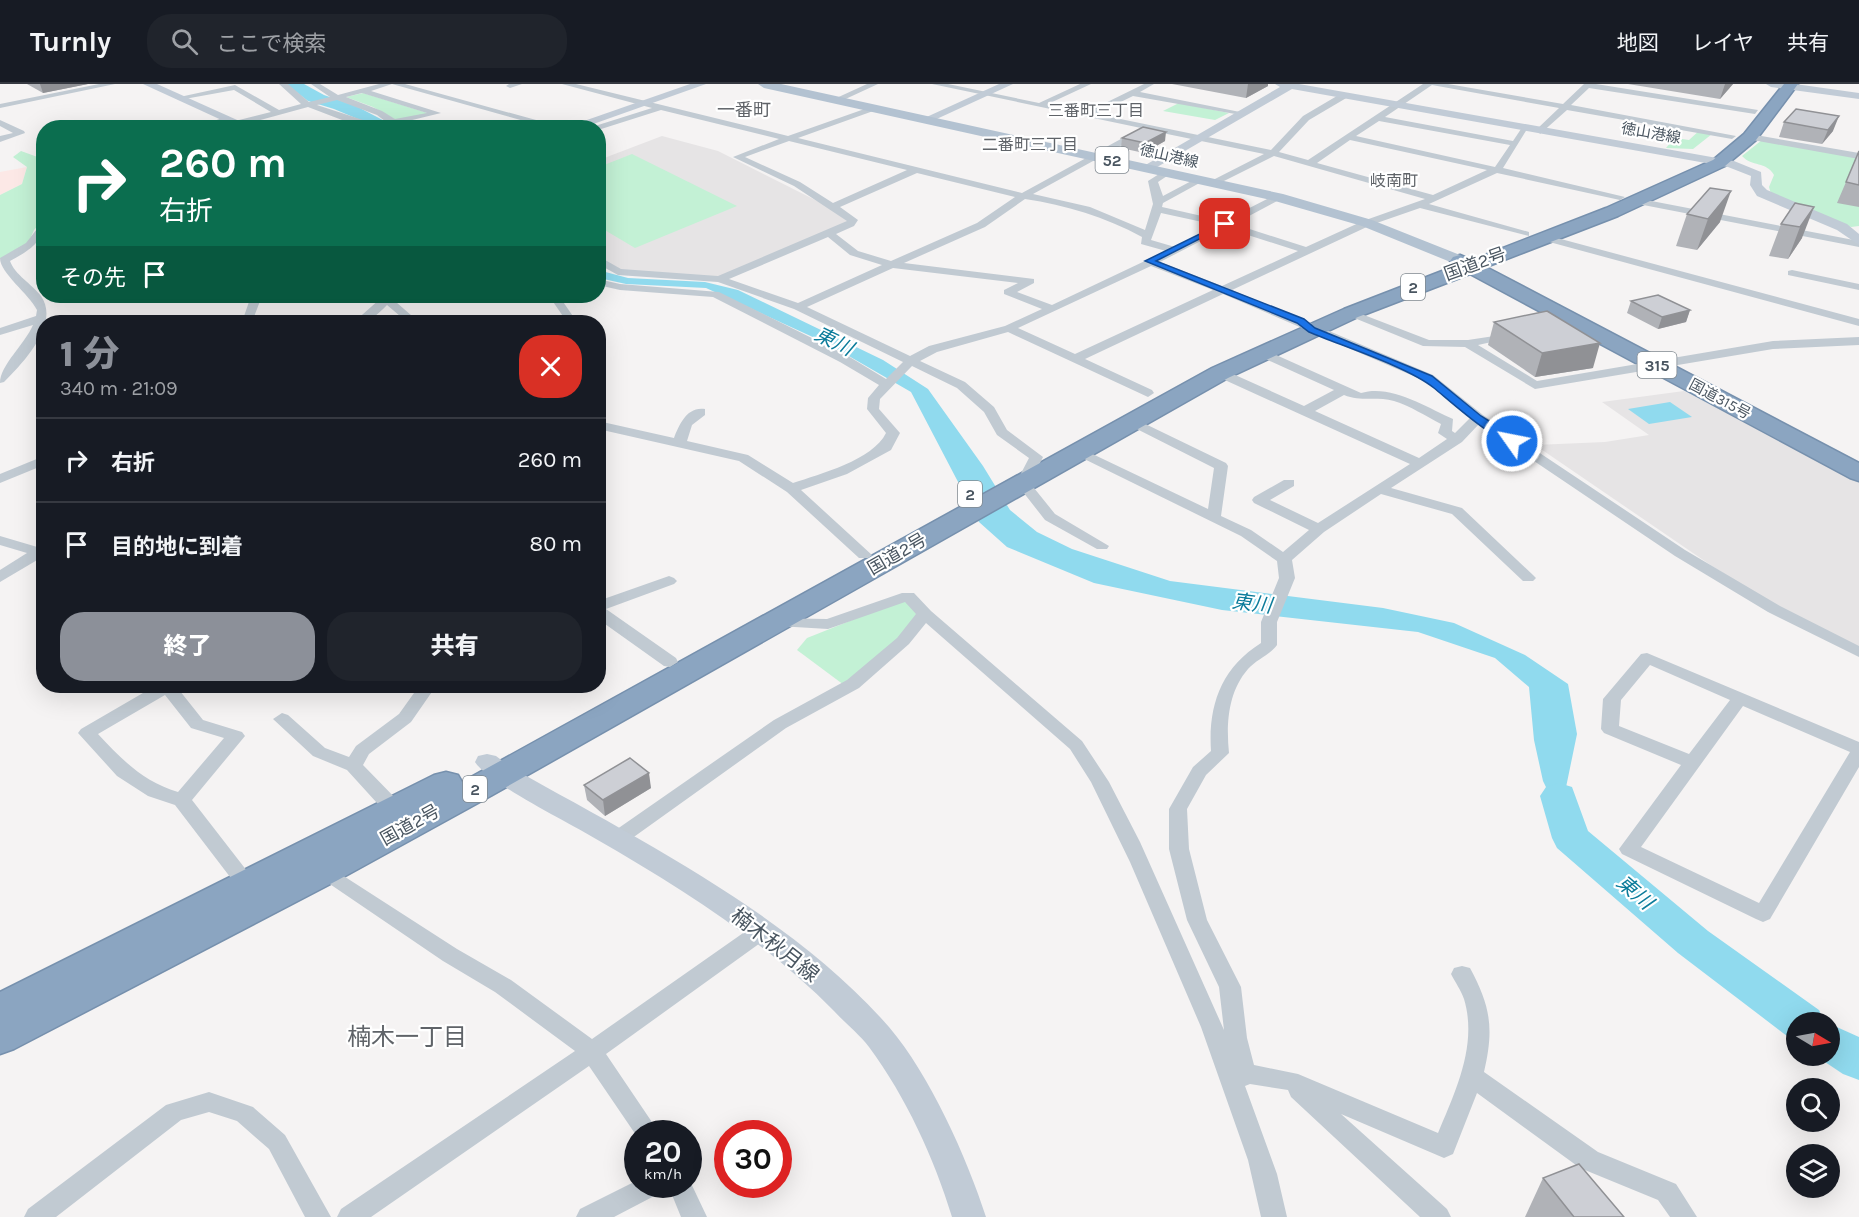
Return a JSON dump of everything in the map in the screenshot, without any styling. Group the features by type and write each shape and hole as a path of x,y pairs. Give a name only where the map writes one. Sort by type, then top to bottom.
{"highway":[{"name":"国道2号","path":"0,1010 394,809 495,768 778,621 937,522 1017,477 1077,452 1220,373 1263,353 1306,326 1462,262 1546,238 1628,199 1697,157 1741,136 1755,112 1781,84"},
{"name":"国道2号","path":"1036,458 1148,393 1243,344 1352,313 1525,234 1628,199 1670,188 1719,163 1781,84"},
{"name":"国道315号","path":"1462,262 1565,324 1656,365 1857,470"},
{"name":"2","path":"1017,477 1036,458"},
{"name":"国道2号","path":"0,1038 325,871 670,662 864,555 937,522"}],"main road":[{"name":"徳山港線","path":"764,84 1278,197 1367,223 1462,262"}],"street":[{"path":"0,106 111,84"},
{"path":"148,84 231,120"},
{"path":"283,84 310,105 348,120"},
{"path":"315,84 370,107 390,120"},
{"path":"239,120 278,113 388,84"},
{"path":"396,84 531,120"},
{"path":"566,84 1023,196 1054,200 1116,218 1148,235"},
{"path":"593,120 701,84"},
{"path":"836,100 874,84"},
{"path":"936,84 1273,153 1432,198"},
{"path":"926,120 1008,84"},
{"path":"1040,105 1087,84"},
{"path":"1088,115 1150,84"},
{"path":"1158,205 1273,153 1306,118 1354,84"},
{"path":"1310,163 1428,84"},
{"path":"1436,84 1564,105 1755,112"},
{"path":"1494,93 1506,84"},
{"path":"1540,131 1588,84 1741,136 1859,156"},
{"path":"1781,84 1859,96"},
{"path":"1148,168 1288,85"},
{"name":"徳山港線","path":"1288,85 1697,157 1750,170 1758,176 1756,185 1762,193 1842,227 1859,242"},
{"path":"179,98 235,87 278,113"},
{"path":"363,91 437,113 414,120"},
{"path":"1132,93 1241,113"},
{"path":"606,125 662,107"},
{"path":"719,279 853,220 835,206 797,184 737,157 873,108"},
{"path":"1377,118 1516,144"},
{"path":"0,123 21,133 0,139"},
{"path":"798,308 981,225 1023,196 1149,127"},
{"path":"1077,358 1367,223 1420,204 1498,169 1526,128"},
{"path":"1348,137 1628,199 1859,242"},
{"path":"835,206 916,170"},
{"path":"1167,172 1153,181 1159,190 1158,205 1145,242 1176,250"},
{"path":"792,488 842,471 886,447 893,433 873,409 874,398 910,361 933,349 1009,328 1052,309 1176,250 1278,197"},
{"path":"1420,204 1525,234"},
{"path":"1158,205 1307,251"},
{"path":"829,232 854,253 892,265 1030,281 1008,292 1052,309"},
{"path":"36,236 30,245 4,260 5,265 36,297"},
{"path":"1546,238 1859,323"},
{"path":"1149,261 1429,378 1478,418 1724,580 1774,609 1859,652"},
{"path":"606,264 618,272 664,278 719,279 798,308 973,393 989,410 1002,432 1036,458"},
{"path":"1792,273 1859,287"},
{"path":"606,283 715,294 844,359 886,384"},
{"path":"371,315 380,303"},
{"path":"390,303 405,315"},
{"path":"1352,313 1427,343 1468,344 1522,333"},
{"path":"0,332 36,320"},
{"path":"0,379 5,367 36,326"},
{"path":"1009,328 1148,393"},
{"path":"1468,344 1535,385 1773,345 1859,341"},
{"path":"1263,353 1360,397 1370,394 1397,398 1423,409 1448,422 1445,433 1457,439"},
{"path":"1220,373 1419,463"},
{"path":"1305,411 1345,389"},
{"path":"679,444 686,423 700,412"},
{"path":"1284,559 1319,529 1457,439 1478,418"},
{"path":"1130,422 1221,466 1214,517"},
{"path":"606,427 743,458 765,468 792,488 864,555"},
{"path":"1077,452 1246,533 1284,559 1287,578 1269,622 1269,645 1253,654 1242,666 1222,697 1217,730 1220,753 1199,771 1178,809 1179,849 1197,920 1230,987 1236,1038 1237,1073"},
{"path":"0,479 36,463"},
{"path":"1017,477 1050,517 1102,546"},
{"path":"1289,483 1259,500 1319,529"},
{"path":"1382,490 1457,511 1528,578"},
{"path":"0,540 36,551"},
{"path":"0,577 36,554"},
{"path":"606,606 669,580"},
{"path":"778,621 828,624 908,596 925,614 1069,738 1092,767 1144,870 1237,1073 1272,1195 1274,1217"},
{"path":"617,839 780,724 853,684 903,640 925,614"},
{"path":"606,615 670,662"},
{"path":"1692,762 1610,729 1612,699 1647,658 1740,698 1859,751 1763,914 1629,849 1740,698"},
{"path":"155,693 87,733 123,772 155,792 182,800 247,885"},
{"path":"173,693 197,724 236,736 182,800"},
{"path":"353,766 362,750 405,718 422,693"},
{"path":"282,719 319,752 353,766 394,809"},
{"name":"楠木秋月線","path":"495,768 617,839 764,930 831,989 879,1037 915,1092 957,1179 969,1217"},
{"path":"325,871 541,1012 592,1052 638,1120"},
{"path":"350,1217 592,1052 764,930"},
{"path":"1237,1073 1290,1081 1444,1147 1471,1076 1479,1036 1475,1000 1462,974"},
{"path":"1471,1076 1589,1160 1667,1192 1684,1217"},
{"path":"1290,1081 1438,1217"},
{"path":"37,1217 174,1112 209,1102 245,1114 277,1142 318,1217"},
{"path":"589,1217 626,1198"},
{"path":"686,1198 694,1217"}],"shaded area":[{"path":"662,136 718,151 855,220 719,279 618,272 606,264 606,157"},
{"path":"27,167 22,184 0,195 0,172"},
{"path":"1684,391 1859,480 1859,648 1778,607 1712,566 1535,445 1605,442 1649,435 1602,402"}],"green space":[{"path":"363,93 431,114 396,120 373,107 346,97"},
{"path":"1179,103 1229,113 1215,120 1163,111"},
{"path":"1700,130 1712,134 1693,149 1666,148 1671,142 1664,141 1669,137 1689,140"},
{"path":"1762,140 1859,158 1859,226 1851,227 1771,194 1769,187 1774,175 1771,171 1742,156"},
{"path":"21,151 36,156 36,228 27,246 0,259 0,195 22,184 27,167 13,157"},
{"path":"632,154 737,206 635,248 606,231 606,164"},
{"path":"905,599 920,613 901,638 844,685 797,650 807,638"}],"water":[{"path":"286,84 304,84 383,120 360,120 308,101"},
{"path":"606,272 628,278 705,282 738,290 883,360 928,389 983,466 1010,510 1037,532 1072,549 1170,581 1383,608 1454,623 1525,655 1568,684 1577,734 1564,797 1571,838 1543,781 1534,740 1529,687 1495,658 1418,632 1222,610 1094,583 1007,547 979,522 911,392 828,344 706,288 626,284 606,280"},
{"path":"1670,402 1692,417 1649,424 1628,409"}],"building":[{"path":"1796,109 1839,116 1828,130 1784,122"},
{"path":"1143,127 1166,132 1145,143 1122,138"},
{"path":"1859,151 1859,185 1846,182"},
{"path":"1710,188 1731,191 1708,219 1687,214"},
{"path":"1795,203 1814,207 1800,227 1781,224"},
{"path":"1658,295 1690,310 1662,317 1631,301"},
{"path":"1547,311 1600,343 1542,353 1494,322"},
{"path":"630,758 649,773 603,800 584,785"},
{"path":"1579,1164 1624,1217 1574,1217 1543,1178"}],"waterway":[{"name":"東川","path":"1559,796 1571,838 1693,942 1788,1012"},
{"name":"東川","path":"1840,1049 1859,1061"}],"district":[{"name":"一番町","path":"744,110"},
{"name":"三番町三丁目","path":"1096,110"},
{"name":"二番町三丁目","path":"1030,144"},
{"name":"岐南町","path":"1394,180"},
{"name":"楠木一丁目","path":"407,1037"}],"route":[{"path":"1225,224 1176,250 1149,261 1300,321 1312,330 1429,378 1478,418 1512,441"}]}
